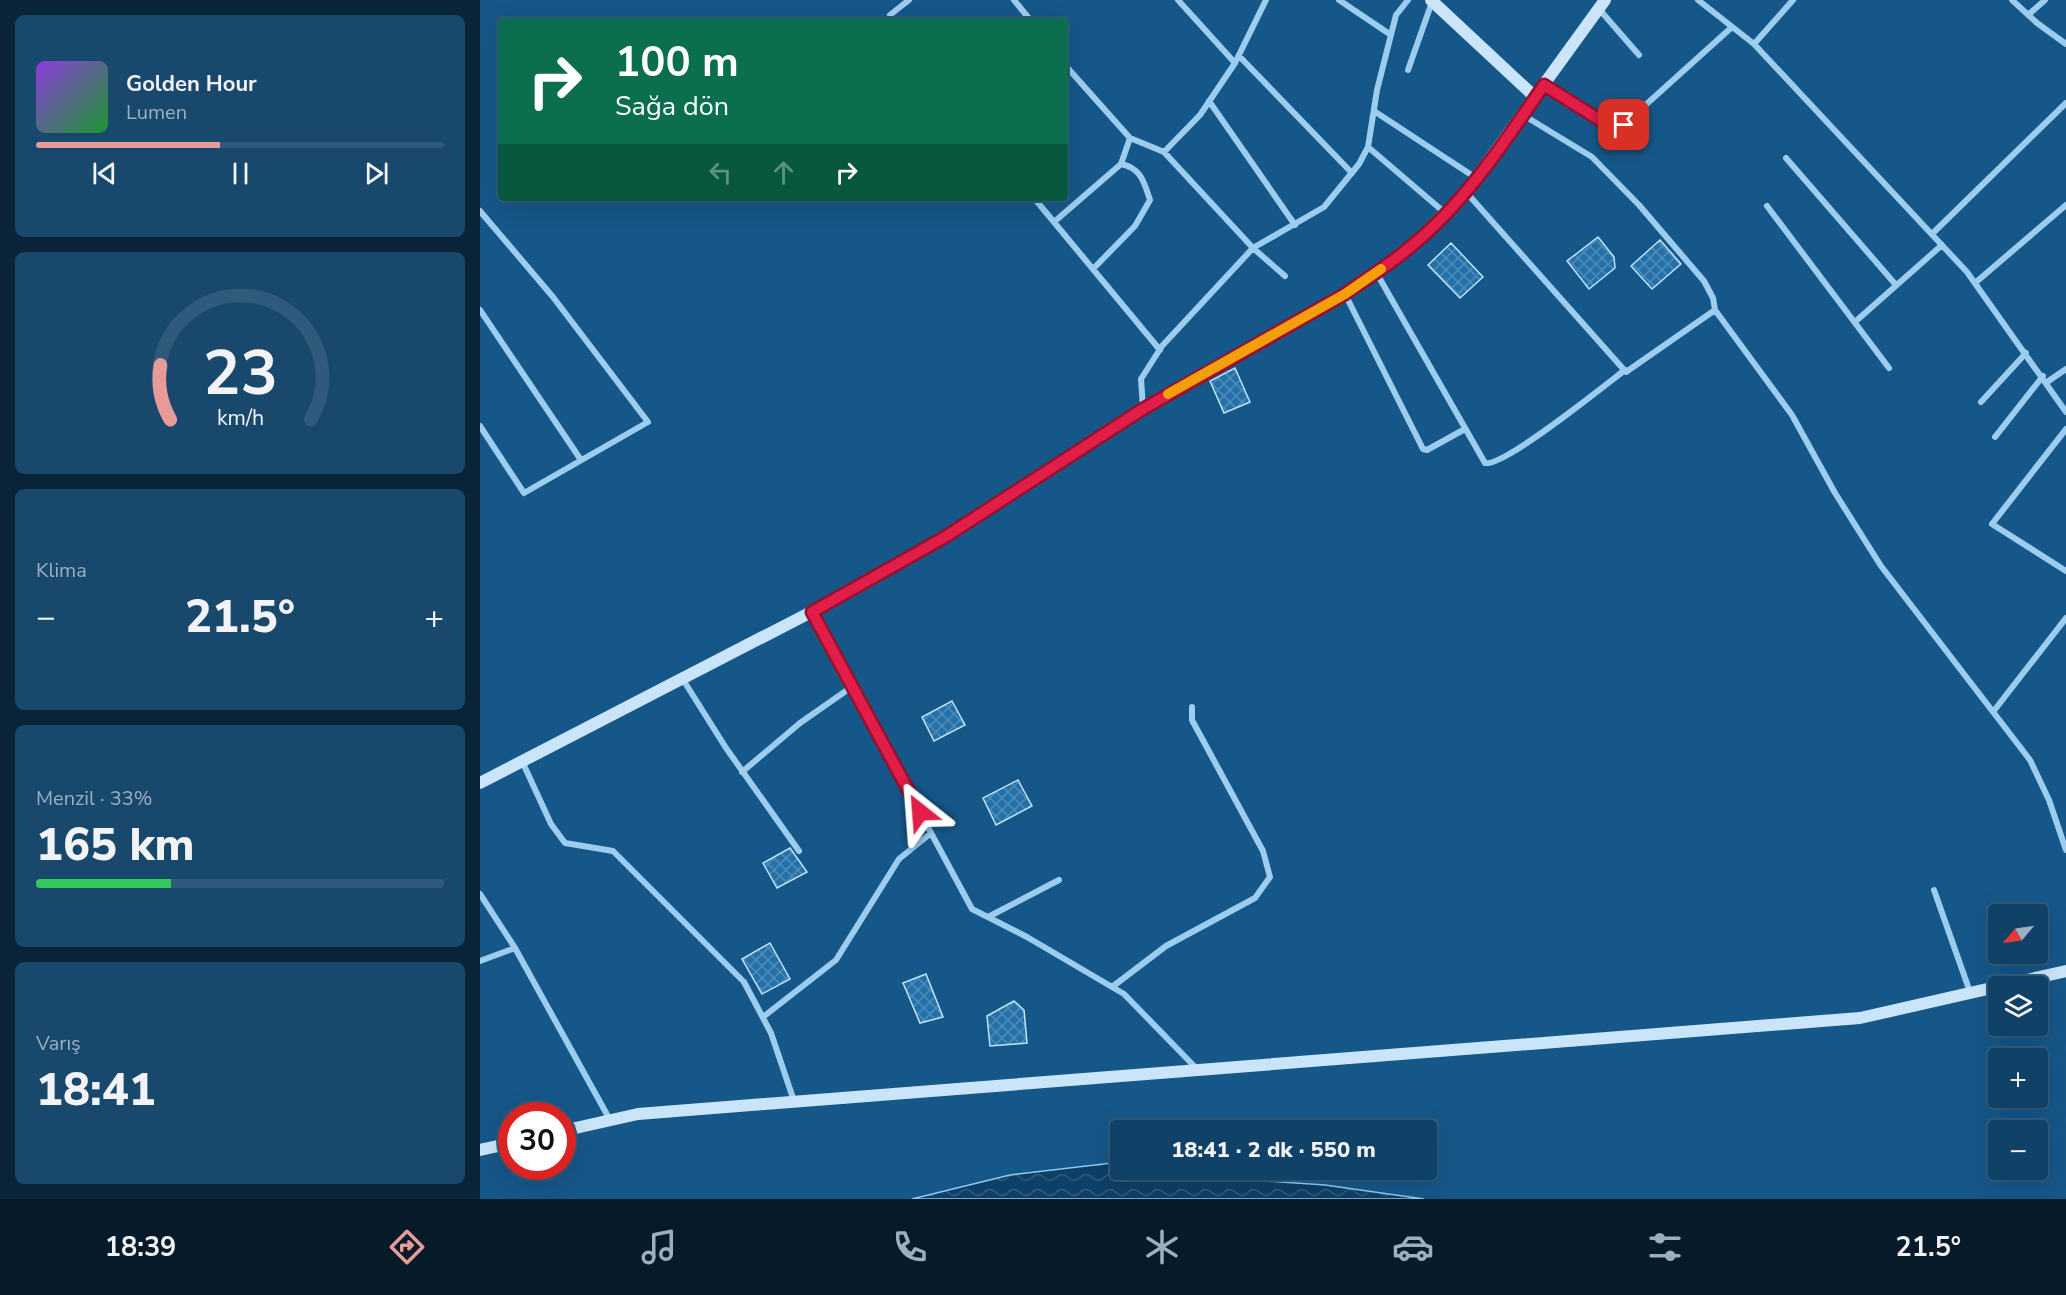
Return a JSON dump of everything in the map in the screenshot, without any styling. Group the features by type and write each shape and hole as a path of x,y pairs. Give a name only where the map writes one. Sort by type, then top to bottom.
{"main road":[{"path":"1432,1 1535,98"},
{"path":"480,783 812,612 945,537 1143,409 1345,294 1410,248 1466,192 1602,4"},
{"path":"576,1128 638,1114 1860,1018 2066,971"},
{"path":"480,1150 498,1146"}],"street":[{"path":"892,18 890,15 909,0"},
{"path":"1014,0 1029,18"},
{"path":"1178,0 1235,63"},
{"path":"1164,152 1209,101 1235,63 1266,0"},
{"path":"1339,0 1391,35"},
{"path":"1143,409 1141,379 1160,350 1253,248 1324,207 1352,173 1368,147 1396,15 1408,0"},
{"path":"1698,0 1754,44 1942,245 1975,283 2026,352 2066,412"},
{"path":"1754,44 1794,0"},
{"path":"2012,0 2066,44"},
{"path":"2028,15 2045,0"},
{"path":"1408,70 1432,1"},
{"path":"1602,4 1639,55"},
{"path":"1544,85 1608,125 1620,128 1732,27"},
{"path":"1239,56 1352,173"},
{"path":"1068,68 1130,138 1164,152 1253,248 1285,276"},
{"path":"1209,101 1295,225"},
{"path":"1932,234 2066,103"},
{"path":"1374,111 1477,178"},
{"path":"1523,115 1592,157 1704,281 1713,298 1715,310 1768,379 1792,415 1835,493 1881,566 2030,760 2049,800 2066,850"},
{"path":"1054,222 1121,164 1130,138"},
{"path":"1368,147 1444,213"},
{"path":"1786,158 1896,285"},
{"path":"1093,269 1135,226 1150,200 1143,177 1132,166 1121,164"},
{"path":"1466,192 1625,370"},
{"path":"1036,201 1160,350"},
{"path":"1975,283 2066,205"},
{"path":"1767,206 1856,321 1889,368"},
{"path":"480,211 554,297 648,422 524,493 480,426"},
{"path":"1856,321 1942,245"},
{"path":"1376,272 1485,463 1490,464 1523,446 1625,370 1626,372 1715,310"},
{"path":"1345,294 1423,449 1427,450 1465,429"},
{"path":"480,310 581,460"},
{"path":"1981,402 2026,352"},
{"path":"1995,436 2045,379 2066,369"},
{"path":"2066,429 1992,524 2066,571"},
{"path":"812,612 972,909 1124,994 1198,1070"},
{"path":"1993,712 2066,618"},
{"path":"682,678 742,772 799,851"},
{"path":"742,772 800,723 853,686"},
{"path":"1112,987 1166,946 1255,898 1270,877 1263,852 1191,720 1192,707"},
{"path":"522,761 551,824 565,843 613,851 744,982 771,1033 794,1102"},
{"path":"763,1017 836,960 899,859 932,833"},
{"path":"988,917 1059,880"},
{"path":"1934,890 1970,992"},
{"path":"480,894 515,948 610,1120"},
{"path":"480,961 515,948"}],"water":[{"path":"1110,1163 1110,1180 1252,1180 1325,1185 1424,1199 912,1199 1010,1175"}],"building":[{"path":"1598,237 1614,257 1615,268 1589,289 1567,261"},
{"path":"1660,240 1681,264 1652,289 1631,266"},
{"path":"1451,243 1483,277 1460,298 1428,265"},
{"path":"1235,368 1250,402 1224,413 1210,381"},
{"path":"952,701 965,725 934,741 922,717"},
{"path":"1018,780 1032,806 996,825 983,798"},
{"path":"790,848 807,872 777,888 763,863"},
{"path":"770,943 790,979 762,994 742,959"},
{"path":"926,974 943,1017 920,1023 903,983"},
{"path":"1014,1001 1024,1010 1027,1043 990,1046 987,1016"}],"slow traffic":[{"path":"1168,394 1345,294 1381,269"}],"route":[{"path":"920,812 812,612 945,537 1143,409 1345,294 1410,248 1466,192 1544,85 1608,125 1620,128 1624,125"}]}
